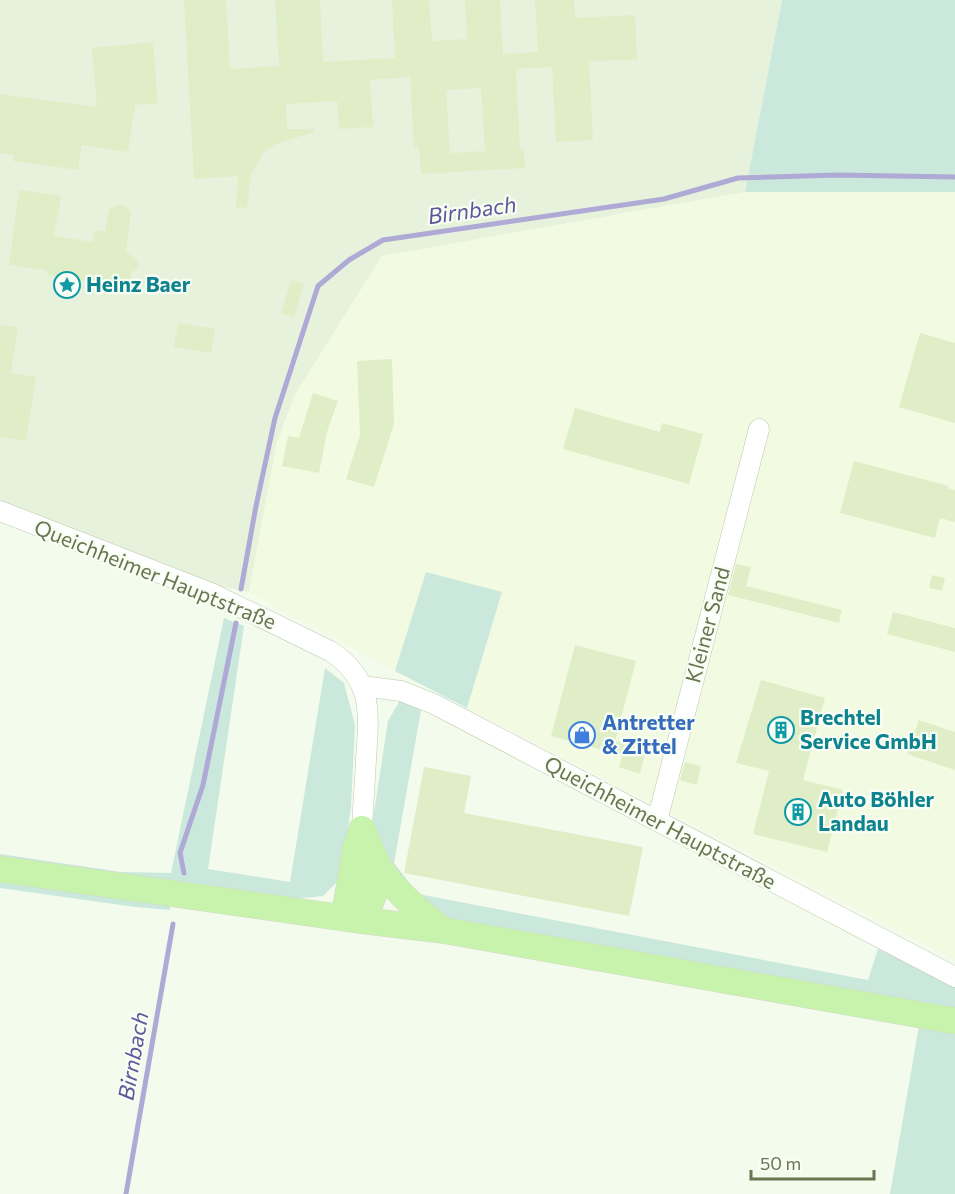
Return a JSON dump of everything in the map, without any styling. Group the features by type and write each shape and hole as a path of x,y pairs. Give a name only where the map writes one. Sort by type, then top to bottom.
{"main road":[{"path":"362,829 377,863 397,890 442,930"},
{"path":"351,919 356,848 362,829"},
{"path":"351,919 371,904 375,895 377,863"},
{"path":"0,869 442,930 955,1021"}],"street":[{"name":"Kleiner Sand","path":"657,821 759,429"},
{"name":"Queichheimer Hauptstraße","path":"0,511 184,582 256,614 345,661 363,686 369,711 362,829"},
{"name":"Queichheimer Hauptstraße","path":"363,686 401,691 434,704 954,975"}],"shaded area":[{"path":"0,0 782,0 745,192 382,256 295,395 277,442 249,592 175,578 0,512"},
{"path":"782,0 955,0 955,192 745,192"},
{"path":"745,192 955,192 955,960 467,708 502,593 426,572 395,671 249,592 277,442 295,395 382,256"},
{"path":"426,572 502,592 467,708 395,671"},
{"path":"224,618 244,626 208,869 290,882 325,668 344,683 355,725 351,807 341,878 323,896 291,899 169,880 114,877 0,860 0,854 121,872 171,873"},
{"path":"400,700 421,710 394,863 418,894 868,980 878,949 955,986 955,1009 426,915 390,876 372,825 388,721"},
{"path":"0,878 170,904 170,910 0,888"},
{"path":"921,1014 955,1021 955,1194 890,1194"}],"building":[{"path":"184,0 226,0 230,69 279,66 275,0 320,0 323,62 395,58 392,0 429,0 432,41 467,39 465,0 500,0 503,54 538,52 535,0 574,0 575,18 635,15 637,60 589,61 593,140 556,142 552,67 516,69 520,149 524,149 525,168 421,174 419,147 414,147 410,77 370,80 373,127 339,129 337,101 286,104 287,129 314,129 314,132 276,144 264,152 251,175 247,208 236,207 238,176 194,179","holes":["481,88 485,151 450,153 446,90"]},
{"path":"153,42 158,103 135,105 128,152 82,145 78,170 13,161 14,155 0,153 0,94 97,107 92,48"},
{"path":"19,190 61,196 54,236 93,242 95,230 105,232 109,209 122,204 131,211 126,252 138,263 137,269 131,273 129,286 126,286 122,293 116,294 110,290 108,284 48,275 46,270 9,265"},
{"path":"291,280 304,284 294,317 281,313"},
{"path":"178,323 215,329 211,353 174,347"},
{"path":"0,325 18,327 11,373 36,377 26,441 0,437"},
{"path":"920,333 955,343 955,423 899,407"},
{"path":"392,359 394,424 374,487 346,479 360,435 357,361"},
{"path":"313,393 338,401 327,432 319,473 282,466 288,436 299,438"},
{"path":"575,408 660,432 662,423 703,434 689,484 563,449"},
{"path":"854,461 949,486 948,488 955,490 955,522 940,518 935,538 840,513"},
{"path":"736,564 751,567 746,586 842,610 839,623 728,595"},
{"path":"932,575 945,578 942,591 929,588"},
{"path":"893,612 955,628 955,652 887,634"},
{"path":"575,645 636,661 615,741 646,749 640,774 619,767 622,755 551,736"},
{"path":"761,680 825,698 803,780 843,790 827,852 753,834 769,771 736,763"},
{"path":"919,720 955,732 955,770 907,754"},
{"path":"685,762 701,766 697,785 680,780"},
{"path":"424,767 471,776 464,813 643,847 629,916 404,873"}],"waterway":[{"name":"Birnbach","path":"241,589 275,418 318,286 349,260 383,240 664,199 738,178 838,175 955,177"},
{"name":"Birnbach","path":"184,873 180,853 203,785 236,623"},
{"name":"Birnbach","path":"126,1194 173,924"}],"place":[{"name":"Heinz Baer","path":"67,285"},
{"name":"Brechtel Service GmbH","path":"781,730"},
{"name":"Antretter & Zittel","path":"582,735"},
{"name":"Auto Böhler Landau","path":"798,812"}]}
